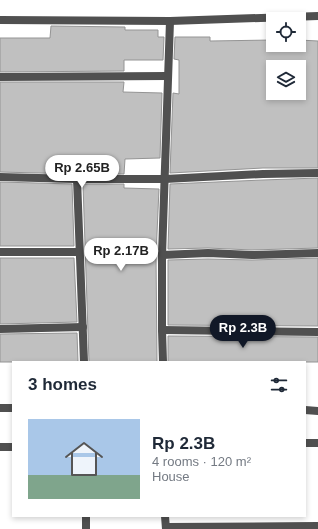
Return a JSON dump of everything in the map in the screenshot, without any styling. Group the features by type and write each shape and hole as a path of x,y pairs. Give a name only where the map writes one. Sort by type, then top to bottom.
{"street":[{"path":"0,20 170,21 318,16"},
{"path":"163,361 162,255 170,21"},
{"path":"0,77 168,76"},
{"path":"0,177 165,179 318,173"},
{"path":"77,179 84,361"},
{"path":"0,252 79,252"},
{"path":"162,255 208,253 252,255 318,254"},
{"path":"0,329 82,327"},
{"path":"162,330 318,332"},
{"path":"0,408 12,408"},
{"path":"306,410 318,411"},
{"path":"306,443 318,443"},
{"path":"0,447 12,447"},
{"path":"86,517 86,529"},
{"path":"166,517 166,528 318,526"}],"building":[{"path":"51,26 125,27 125,30 158,30 158,37 164,37 163,60 124,60 124,71 0,72 0,38 50,38"},
{"path":"175,37 210,37 210,41 266,40 266,52 306,52 306,40 318,41 318,168 263,168 170,173 173,93 179,94 179,60 174,59"},
{"path":"0,82 124,82 123,92 162,93 160,158 125,159 124,174 0,172"},
{"path":"318,178 318,248 252,250 208,248 168,249 170,184"},
{"path":"0,182 72,184 74,246 0,246"},
{"path":"83,184 124,184 124,188 159,189 156,255 157,361 89,361"},
{"path":"0,258 74,258 77,322 0,324"},
{"path":"318,258 318,326 168,325 168,260"},
{"path":"77,333 78,361 0,362 0,334"},
{"path":"168,336 318,337 318,362 168,361"}]}
